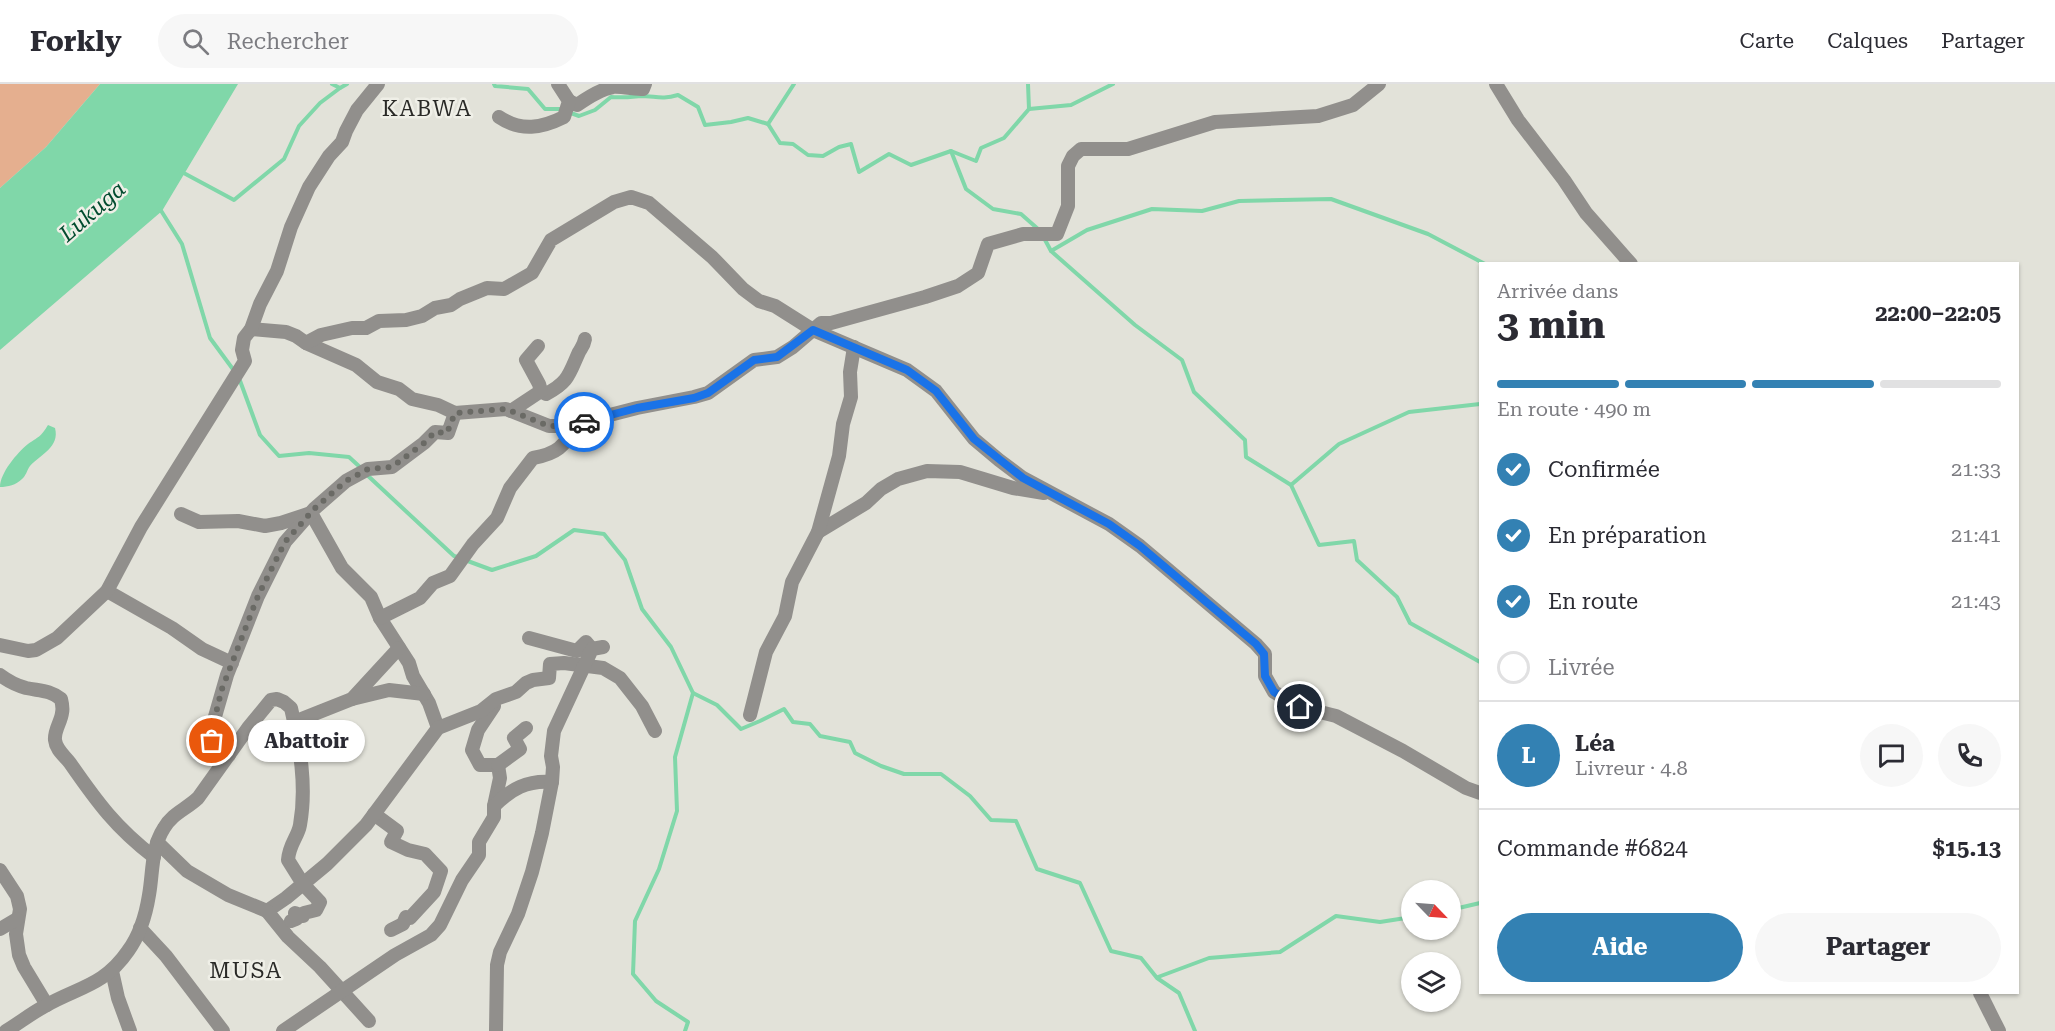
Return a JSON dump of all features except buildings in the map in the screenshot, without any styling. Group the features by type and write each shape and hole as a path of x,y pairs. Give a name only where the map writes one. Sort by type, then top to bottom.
{"street":[{"path":"0,645 28,651 36,650 57,638 107,591 141,527 245,361 242,350 244,338 251,329 260,304 277,271 291,227 309,187 329,156 342,142 357,110 378,84"},
{"path":"558,84 569,101 577,105 615,86 626,89 643,89 645,84"},
{"path":"251,329 286,332 296,336 306,343 356,365 377,382 399,389 412,399 438,405 455,413 506,409 549,426 575,425 637,408 694,398 708,393 754,360 777,357 821,323 831,323 958,286 978,273 988,244 1023,234 1057,234 1068,206 1068,166 1073,156 1081,149 1128,149 1215,122 1318,116 1353,105 1379,84"},
{"path":"1496,84 1518,120 1586,213 1629,262"},
{"path":"500,117 508,123 519,126 533,128 547,125 564,117 569,101"},
{"path":"306,343 321,334 352,328 366,328 379,321 406,320 422,316 435,308 450,305 487,288 504,289 532,273 551,240 614,202 631,196 649,203 712,257 759,302 775,306 813,330 915,375 936,391 974,439 1023,478 1109,524 1140,546 1229,619 1264,654 1265,676 1274,692 1300,707 1336,716 1403,751 1466,788 1479,793"},
{"path":"538,346 526,360 541,390 546,394 560,387 566,380 585,339"},
{"path":"750,715 766,652 784,616 792,582 818,532 851,397 850,372 854,347"},
{"path":"511,411 541,390"},
{"path":"229,755 212,741 211,737 220,694 258,596 285,542 310,513 346,481 368,469 392,467 435,432 447,433 455,413"},
{"path":"380,618 420,598 433,583 450,576 473,544 496,518 510,488 532,458 550,455 563,445 575,425"},
{"path":"818,532 866,503 881,489 898,479 927,471 960,472 1013,488 1050,494"},
{"path":"181,514 199,522 238,521 265,526 310,513"},
{"path":"310,513 342,568 371,597 380,618 410,663 413,676 429,703 438,728"},
{"path":"107,591 172,628 202,649 232,663"},
{"path":"496,1031 497,965 532,872 552,782 551,756 554,731 584,667 597,648 586,642 577,651 529,638"},
{"path":"352,699 399,648"},
{"path":"267,910 303,884 345,847 374,814 438,728 482,711 501,697 516,692 526,683 549,678 550,664 564,663 603,669 620,678 642,706 655,731"},
{"path":"0,675 25,688 52,692 61,699 62,714 56,727 55,741 60,753 68,760 90,794 117,826 154,857"},
{"path":"294,722 352,699 389,690 424,694"},
{"path":"501,697 478,730 472,750 480,765 498,765 520,749 514,738 526,728"},
{"path":"6,1031 46,1005 79,991 112,971 129,950 140,928 149,898 157,842 164,828 175,813 190,806 198,798 248,728 271,700 277,699 291,708 302,772 304,800 300,829 292,841 288,860 303,884 320,902 316,910 304,913 303,916 295,913 296,920 291,921"},
{"path":"283,1031 430,935 440,925 462,880 479,855 479,842 494,817 500,778 498,765"},
{"path":"494,806 512,791 536,781 552,782"},
{"path":"374,814 397,831 392,842 408,850 425,854 441,871 434,892 410,918 406,917 403,924 391,930"},
{"path":"157,842 187,871 228,895 267,910 288,937 320,967 369,1021"},
{"path":"0,870 17,896 20,909 16,934 19,955 46,1005"},
{"path":"0,929 17,919"},
{"path":"140,928 166,956 223,1031"},
{"path":"112,971 118,998 130,1031"},
{"path":"1980,994 1999,1031"}],"shaded area":[{"path":"0,84 100,84 46,147 0,188"}],"water":[{"name":"Lukuga","path":"100,84 238,84 162,211 0,350 0,188 46,147"},
{"path":"48,425 55,428 56,435 52,445 30,466 20,481 0,487 3,476 14,458"}],"waterway":[{"path":"332,84 340,88 347,84"},
{"path":"494,84 495,86 528,89 545,109 560,109 579,116 595,110 611,97 663,98 678,95 698,107 705,125 748,118 768,124 780,143 793,144 808,155 823,156 839,147 851,144 859,172 889,154 911,165 951,151 966,189 993,209 1021,214 1038,229"},
{"path":"768,124 794,84"},
{"path":"1028,84 1029,109"},
{"path":"951,151 976,161 981,148 1004,138 1029,109 1071,105 1113,84"},
{"path":"180,171 234,200 284,159 299,126 320,103 340,88"},
{"path":"1051,251 1087,230 1152,209 1202,211 1239,201 1331,199 1428,234 1481,262"},
{"path":"160,209 182,244 210,338 235,372"},
{"path":"1044,238 1051,251 1135,325 1182,360 1194,392 1245,440 1246,457 1291,485 1319,545 1354,541 1357,560 1397,597 1410,623 1479,661"},
{"path":"239,378 260,435 279,456 309,453 349,457 361,468"},
{"path":"1291,485 1339,444 1409,412 1479,404"},
{"path":"366,474 454,556 458,557"},
{"path":"465,560 492,570 536,556 574,530 604,534 625,560 642,609 671,647 693,693 717,705 741,729 784,709 793,722 810,724 820,736 850,742 855,753 881,766 904,774 941,774 970,796 991,820 1016,821 1037,869 1080,883 1111,951 1141,958 1157,978 1179,993 1195,1031"},
{"path":"685,1031 688,1022 656,1001 633,974 635,921 659,869 677,811 675,757 693,693"},
{"path":"1461,907 1479,903"},
{"path":"1158,977 1209,958 1280,952 1336,916 1380,922 1401,919"}],"way so far":[{"path":"212,741 212,727 219,706 220,694 258,596 285,542 310,513 346,481 368,469 392,467 435,432 447,433 455,413 506,409 549,426 567,426 584,422"}],"place":[{"name":"Abattoir","path":"212,741"}],"district":[{"name":"KABWA","path":"427,108"},
{"name":"MUSA","path":"246,970"}],"route":[{"path":"584,422 708,393 754,360 777,357 813,330 907,370 936,391 974,439 1023,478 1109,524 1140,546 1256,644 1264,654 1265,676 1274,692 1300,707"}]}
